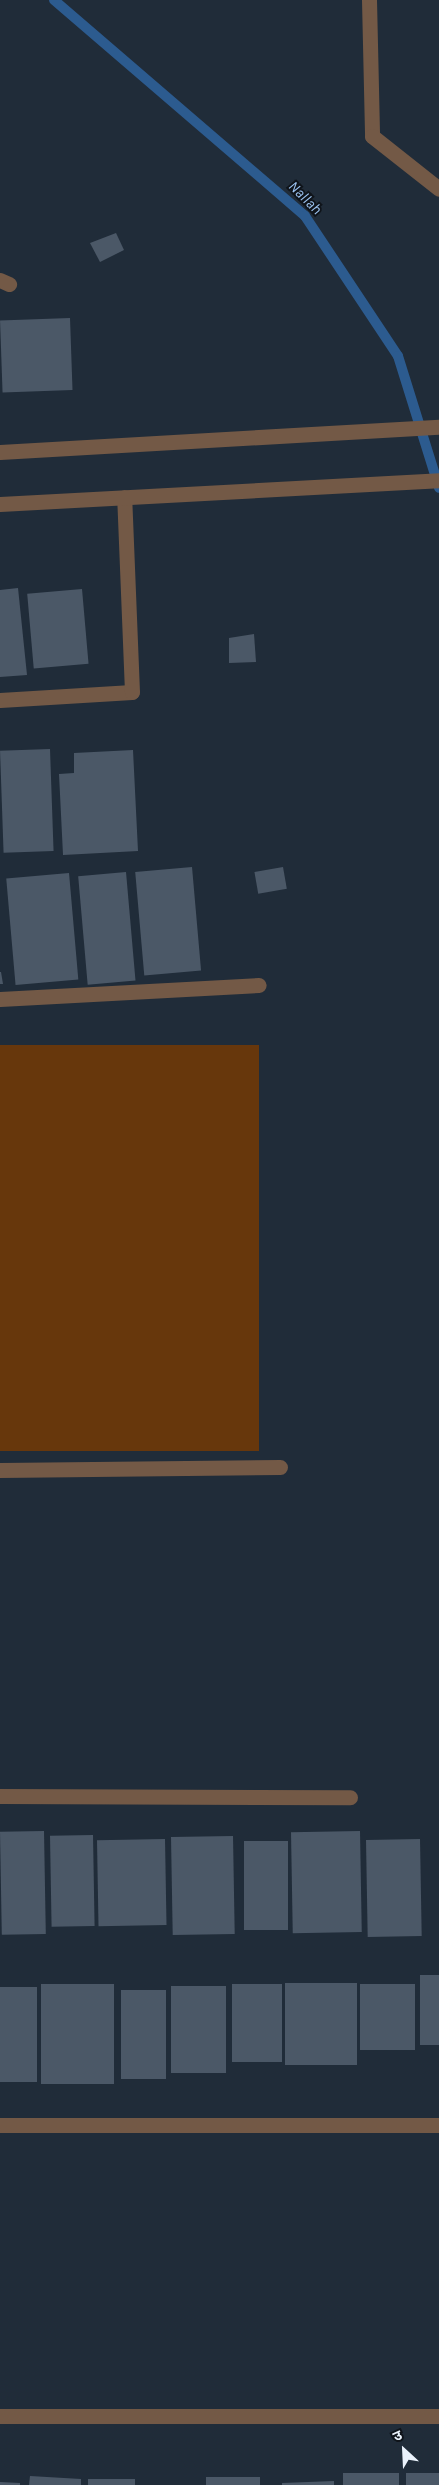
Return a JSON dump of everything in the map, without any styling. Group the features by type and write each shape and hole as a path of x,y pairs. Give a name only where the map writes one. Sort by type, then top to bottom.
{"street":[{"path":"369,0 372,136 439,189"},
{"path":"0,452 439,426"},
{"path":"0,504 439,480"},
{"path":"0,700 132,692 124,497"},
{"path":"0,999 259,985"},
{"path":"0,1470 280,1467"},
{"path":"0,1796 350,1797"},
{"path":"0,2125 439,2125"},
{"path":"0,2416 439,2416"}],"shaded area":[{"path":"0,1045 259,1045 259,1451 0,1451"}],"building":[{"path":"116,233 124,250 100,262 90,243"},
{"path":"70,318 73,390 3,392 0,320"},
{"path":"18,588 27,675 0,677 0,590"},
{"path":"82,589 89,664 34,669 27,594"},
{"path":"254,634 256,662 229,663 229,638"},
{"path":"50,749 54,851 4,853 0,751"},
{"path":"133,750 138,851 63,855 59,774 74,773 74,753"},
{"path":"192,867 201,971 144,976 135,872"},
{"path":"283,867 287,889 258,894 254,872"},
{"path":"126,872 135,981 88,985 78,876"},
{"path":"69,873 78,980 16,985 6,878"},
{"path":"1,972 3,984 0,984"},
{"path":"44,1831 46,1934 2,1935 0,1832"},
{"path":"360,1831 362,1932 293,1933 291,1832"},
{"path":"93,1835 95,1926 52,1927 50,1836"},
{"path":"233,1836 235,1934 173,1935 171,1837"},
{"path":"165,1839 167,1925 99,1926 97,1840"},
{"path":"420,1839 422,1936 368,1937 366,1840"},
{"path":"244,1841 288,1841 288,1930 244,1930"},
{"path":"420,1975 439,1975 439,2045 420,2045"},
{"path":"285,1983 357,1983 357,2065 285,2065"},
{"path":"41,1984 114,1984 114,2084 41,2084"},
{"path":"232,1984 282,1984 282,2062 232,2062"},
{"path":"360,1984 415,1984 415,2050 360,2050"},
{"path":"171,1986 226,1986 226,2073 171,2073"},
{"path":"0,1987 37,1987 37,2082 0,2082"},
{"path":"121,1990 166,1990 166,2079 121,2079"},
{"path":"343,2473 399,2473 399,2485 343,2485"},
{"path":"406,2473 439,2473 439,2485 406,2485"},
{"path":"30,2476 81,2479 81,2485 29,2485"},
{"path":"206,2477 260,2477 260,2485 206,2485"},
{"path":"88,2479 135,2479 135,2485 88,2485"},
{"path":"334,2481 334,2485 282,2485 282,2483"},
{"path":"0,2482 20,2483 20,2485 0,2485"}],"waterway":[{"name":"Nallah","path":"54,0 305,216 398,356 439,488"}]}
